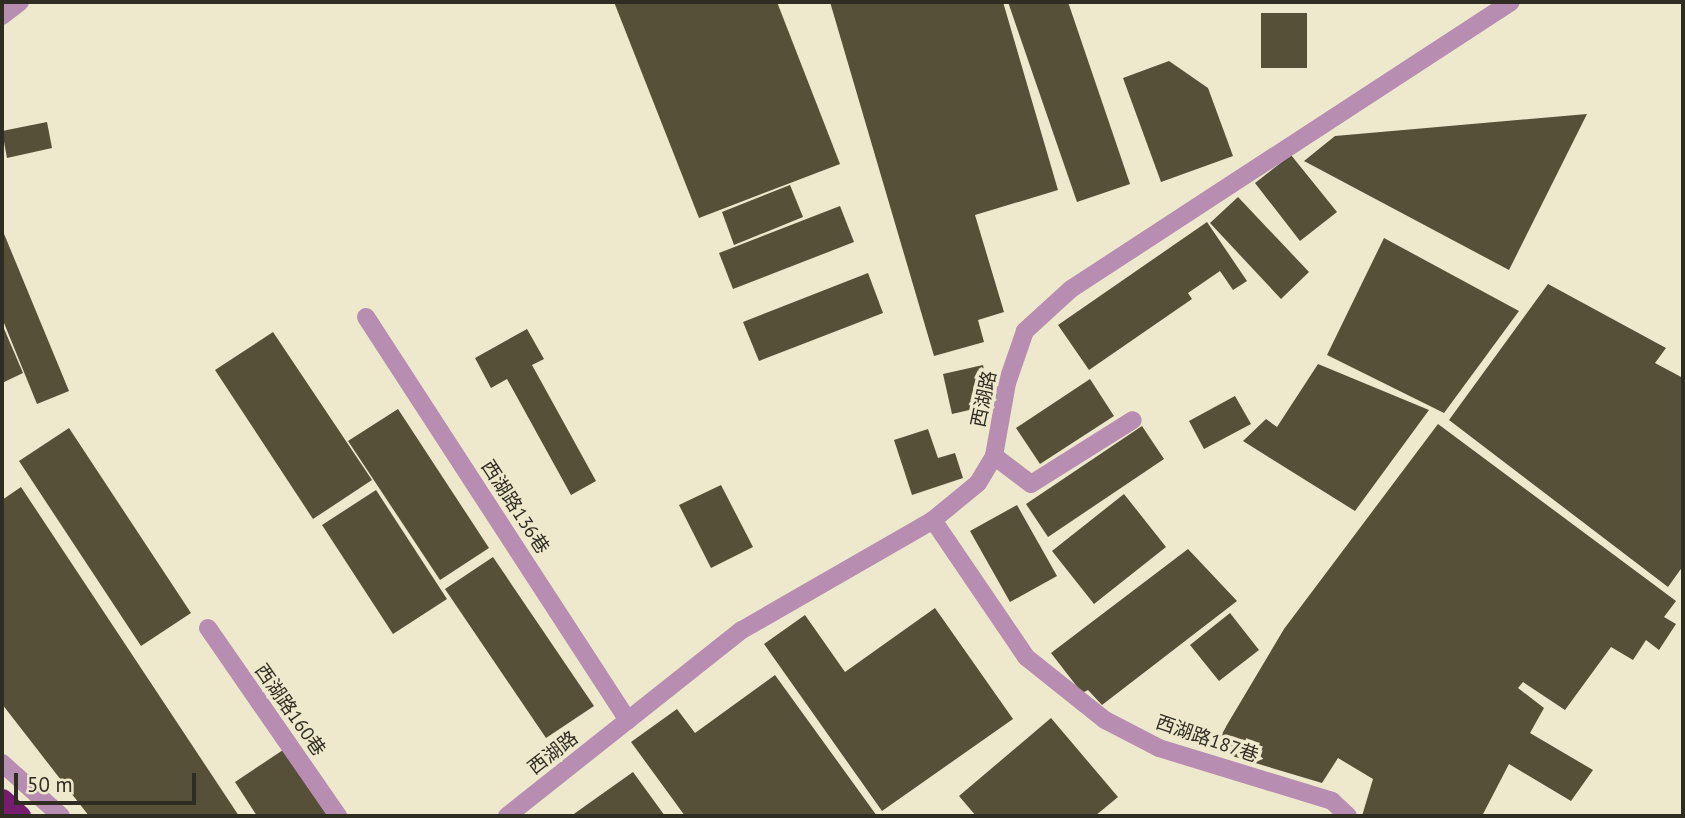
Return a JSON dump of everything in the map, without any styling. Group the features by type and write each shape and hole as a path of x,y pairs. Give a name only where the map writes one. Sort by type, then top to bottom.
{"highway":[{"path":"2,799 20,816"}],"street":[{"path":"2,16 20,2"},
{"name":"西湖路","path":"507,816 742,629 933,520 978,484 994,456 1007,383 1025,331 1071,289 1511,2"},
{"name":"西湖路136巷","path":"366,317 628,720"},
{"path":"994,456 1031,484 1133,420"},
{"name":"西湖路187巷","path":"933,520 1026,657 1105,720 1159,748 1332,801 1348,816"},
{"name":"西湖路160巷","path":"208,628 338,816"},
{"path":"2,763 61,816"}],"building":[{"path":"614,2 777,2 840,164 699,218"},
{"path":"830,2 1003,2 1058,190 975,215 1004,312 978,320 984,342 934,356"},
{"path":"1008,2 1068,2 1130,184 1077,202"},
{"path":"1261,13 1307,13 1307,68 1261,68"},
{"path":"1169,61 1208,88 1233,156 1161,182 1123,78"},
{"path":"1587,114 1509,270 1304,161 1335,136"},
{"path":"47,122 52,148 7,158 2,131"},
{"path":"1291,155 1337,212 1300,241 1255,183"},
{"path":"790,185 803,217 734,245 722,212"},
{"path":"1238,197 1309,272 1281,299 1210,223"},
{"path":"840,206 854,242 733,289 719,253"},
{"path":"1207,222 1247,281 1233,290 1220,271 1188,293 1192,299 1089,370 1058,325"},
{"path":"2,229 69,391 37,404 2,318"},
{"path":"1384,238 1519,311 1444,413 1327,355"},
{"path":"868,273 883,313 759,361 743,322"},
{"path":"1548,284 1666,348 1655,363 1683,378 1683,566 1668,587 1449,420"},
{"path":"2,324 23,373 2,383"},
{"path":"527,329 544,359 532,365 596,481 571,495 507,379 491,388 475,358"},
{"path":"273,332 372,480 313,519 215,370"},
{"path":"1318,364 1429,410 1355,511 1243,441 1266,419 1277,427"},
{"path":"983,365 991,405 952,414 943,374"},
{"path":"1090,379 1114,416 1040,464 1016,428"},
{"path":"1235,396 1251,424 1204,449 1189,421"},
{"path":"398,409 489,548 440,580 348,441"},
{"path":"1438,424 1676,601 1664,617 1676,624 1659,650 1646,640 1633,660 1611,647 1565,710 1523,682 1518,688 1544,708 1530,733 1593,770 1571,801 1509,764 1482,816 1362,816 1373,779 1338,758 1322,783 1212,750 1284,629"},
{"path":"1142,426 1164,459 1048,537 1026,504"},
{"path":"69,428 191,613 141,646 19,461"},
{"path":"928,429 938,458 955,453 963,478 912,495 894,440"},
{"path":"721,485 753,547 711,568 679,505"},
{"path":"21,487 239,816 89,816 2,704 2,500"},
{"path":"376,490 447,599 393,634 322,525"},
{"path":"1124,494 1166,547 1094,604 1052,551"},
{"path":"1017,505 1057,576 1010,602 970,531"},
{"path":"1188,549 1237,601 1102,705 1088,690 1082,693 1051,653"},
{"path":"493,557 594,706 546,738 445,589"},
{"path":"935,608 1013,719 882,811 764,644 805,615 845,672"},
{"path":"1230,613 1259,650 1219,681 1190,645"},
{"path":"775,675 877,816 685,816 631,742 677,709 695,733"},
{"path":"1051,718 1118,797 1095,816 976,816 959,796"},
{"path":"283,750 328,816 257,816 235,782"},
{"path":"633,772 665,816 571,816"}]}
